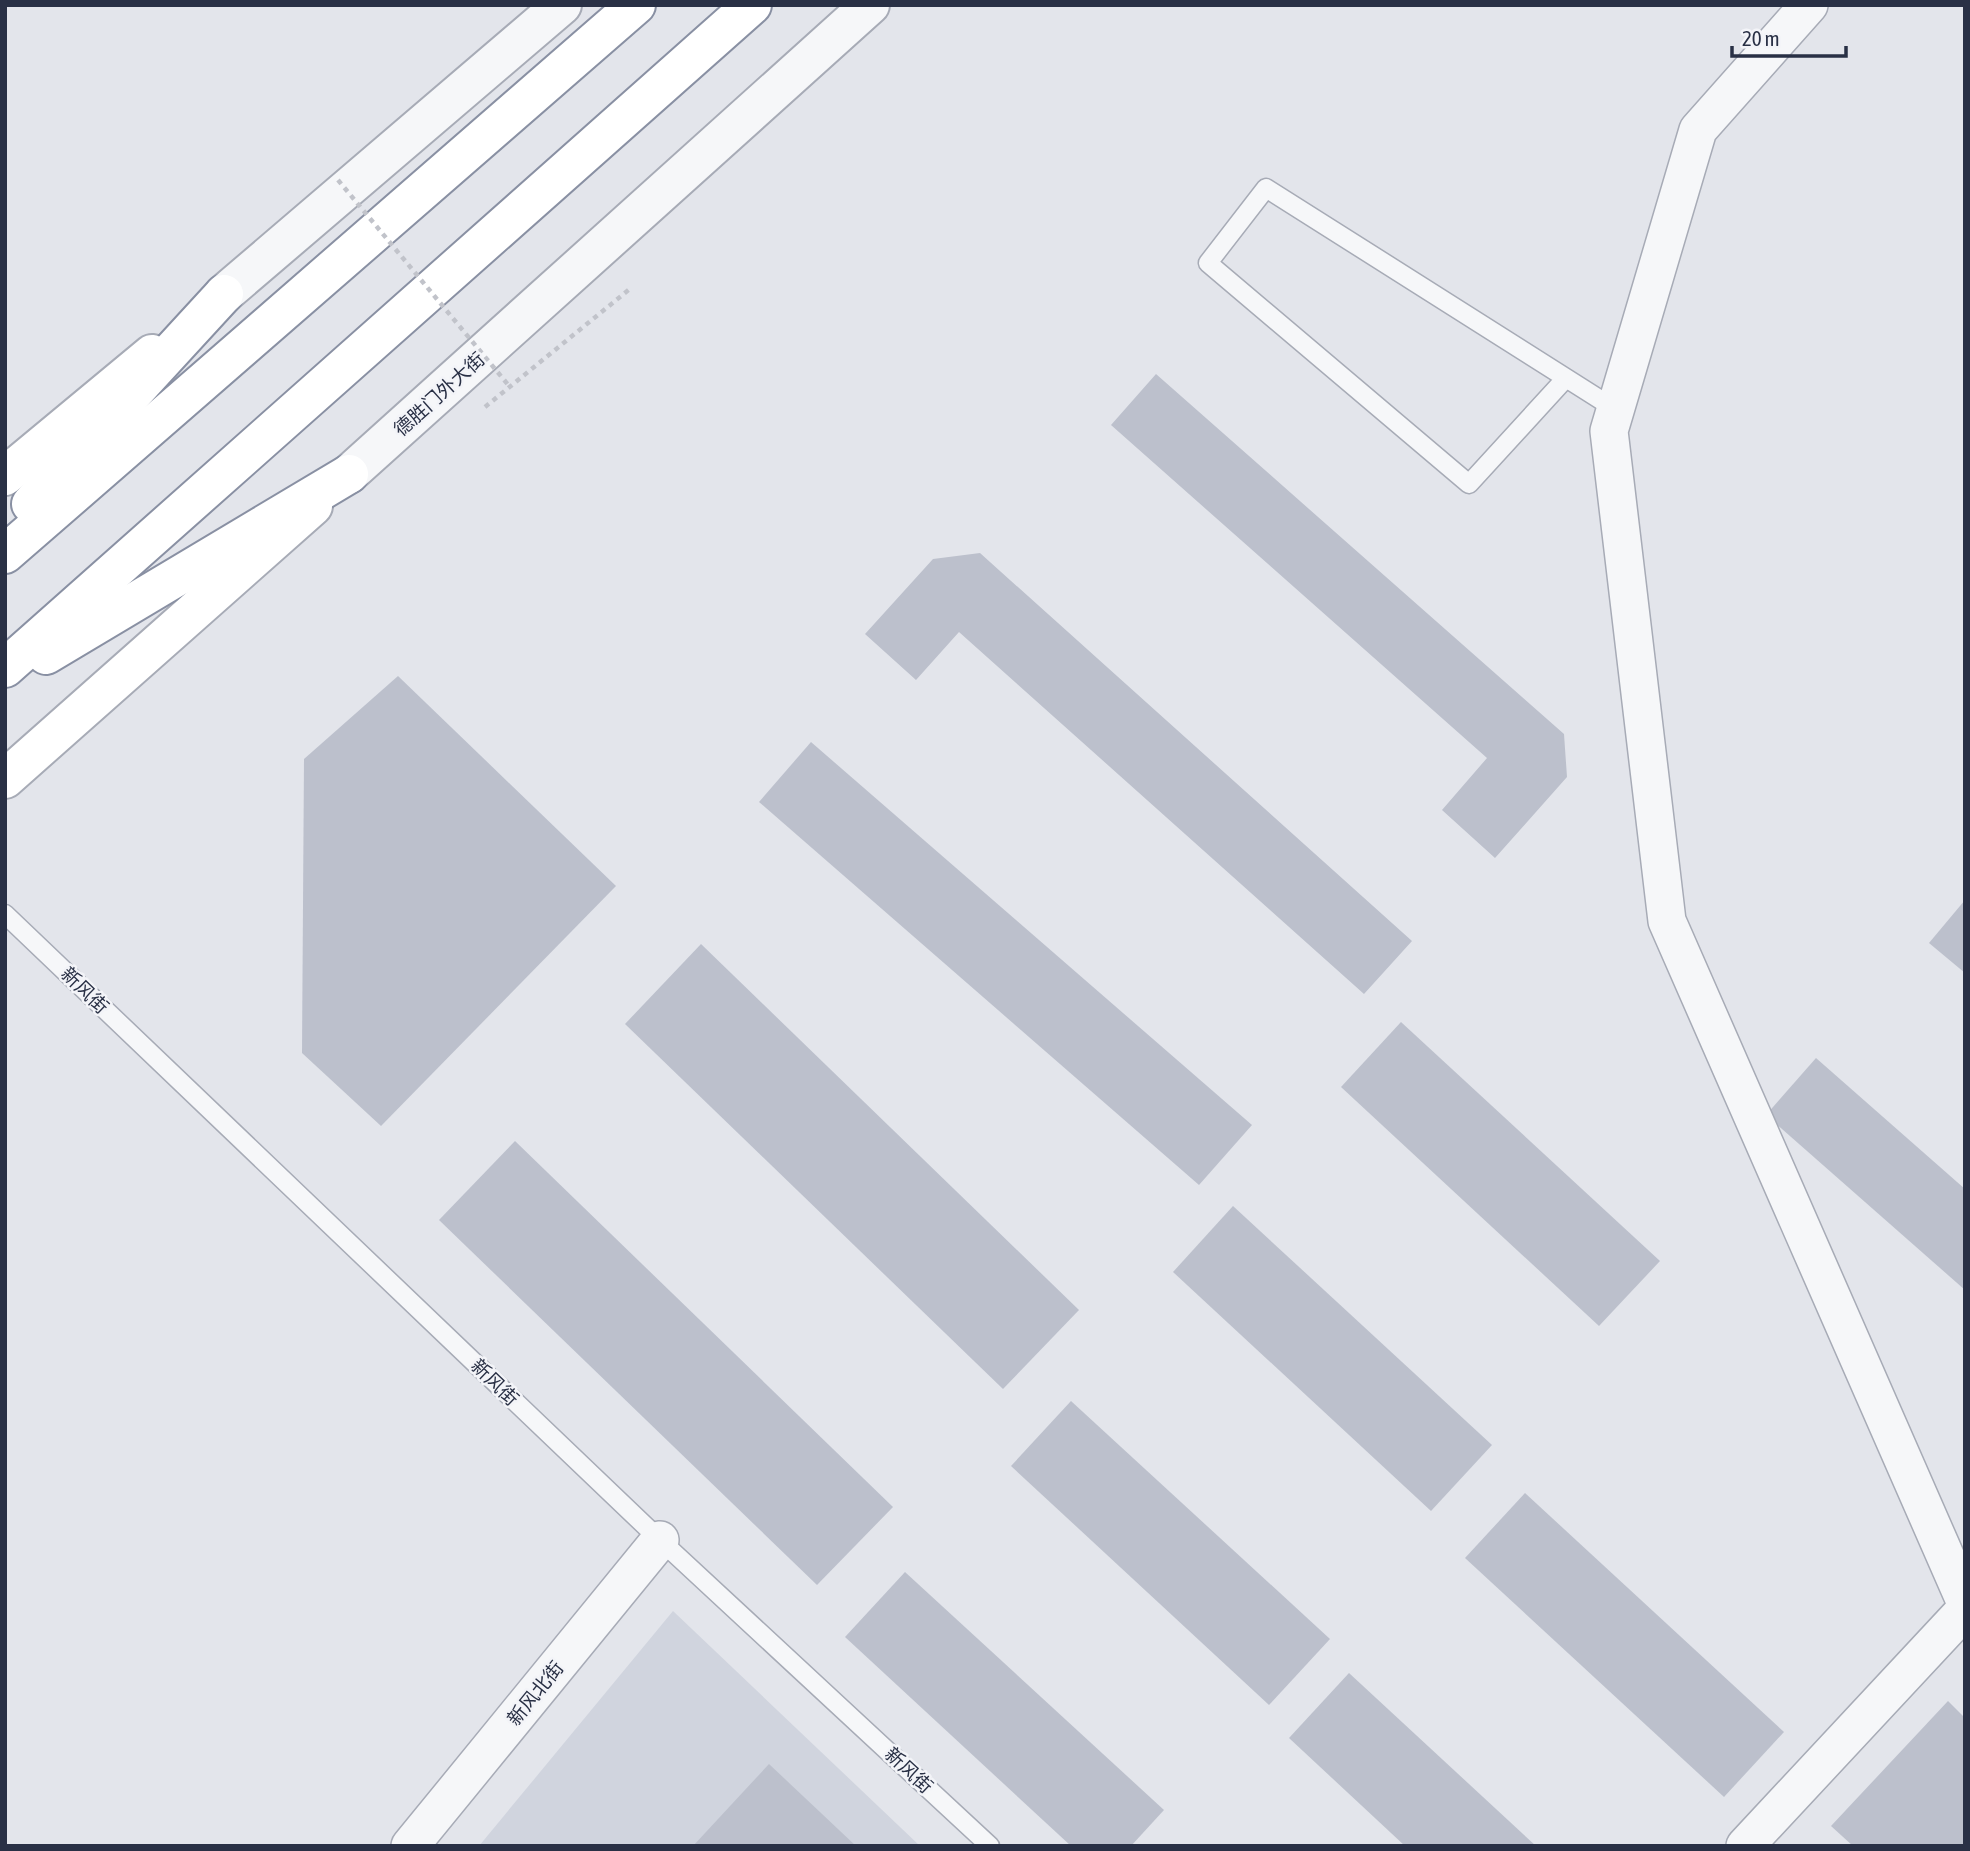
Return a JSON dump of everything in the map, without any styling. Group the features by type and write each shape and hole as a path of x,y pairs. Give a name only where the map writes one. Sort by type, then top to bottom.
{"main road":[{"path":"5,554 636,5"},
{"path":"5,668 752,5"},
{"path":"5,476 223,294"},
{"path":"5,532 223,294"},
{"path":"5,679 349,474"},
{"name":"德胜门外大街","path":"5,779 349,474"}],"street":[{"path":"223,294 562,5"},
{"name":"德胜门外大街","path":"349,474 870,5"},
{"path":"1809,5 1698,130 1609,431 1667,921 1965,1601"},
{"name":"新风北街","path":"410,1846 660,1540"},
{"path":"1745,1846 1965,1610"}],"lane":[{"path":"1566,378 1469,484 1208,263 1266,188 1615,409"},
{"name":"新风街","path":"5,914 660,1540 990,1846"}],"path":[{"path":"338,180 510,387"},
{"path":"479,413 631,288"}],"shaded area":[{"path":"673,1611 920,1846 479,1846"}],"building":[{"path":"1156,374 1564,734 1567,777 1495,858 1442,810 1487,758 1111,425"},
{"path":"980,553 1412,941 1364,994 959,632 916,680 865,634 933,559"},
{"path":"398,676 616,886 381,1126 302,1053 304,759"},
{"path":"811,742 1252,1125 1199,1185 759,802"},
{"path":"1965,900 1965,973 1929,943"},
{"path":"701,944 1079,1310 1003,1389 625,1024"},
{"path":"1401,1022 1660,1261 1599,1326 1341,1087"},
{"path":"1816,1058 1965,1189 1965,1290 1766,1115"},
{"path":"515,1141 893,1507 817,1585 439,1220"},
{"path":"1233,1206 1492,1445 1431,1511 1173,1272"},
{"path":"1071,1401 1330,1639 1269,1705 1011,1466"},
{"path":"1525,1493 1784,1732 1724,1797 1465,1558"},
{"path":"905,1572 1164,1810 1131,1846 1071,1846 845,1637"},
{"path":"1349,1673 1536,1846 1405,1846 1289,1738"},
{"path":"1948,1701 1965,1718 1965,1843 1963,1846 1853,1846 1831,1826"},
{"path":"769,1764 856,1846 693,1846"}]}
